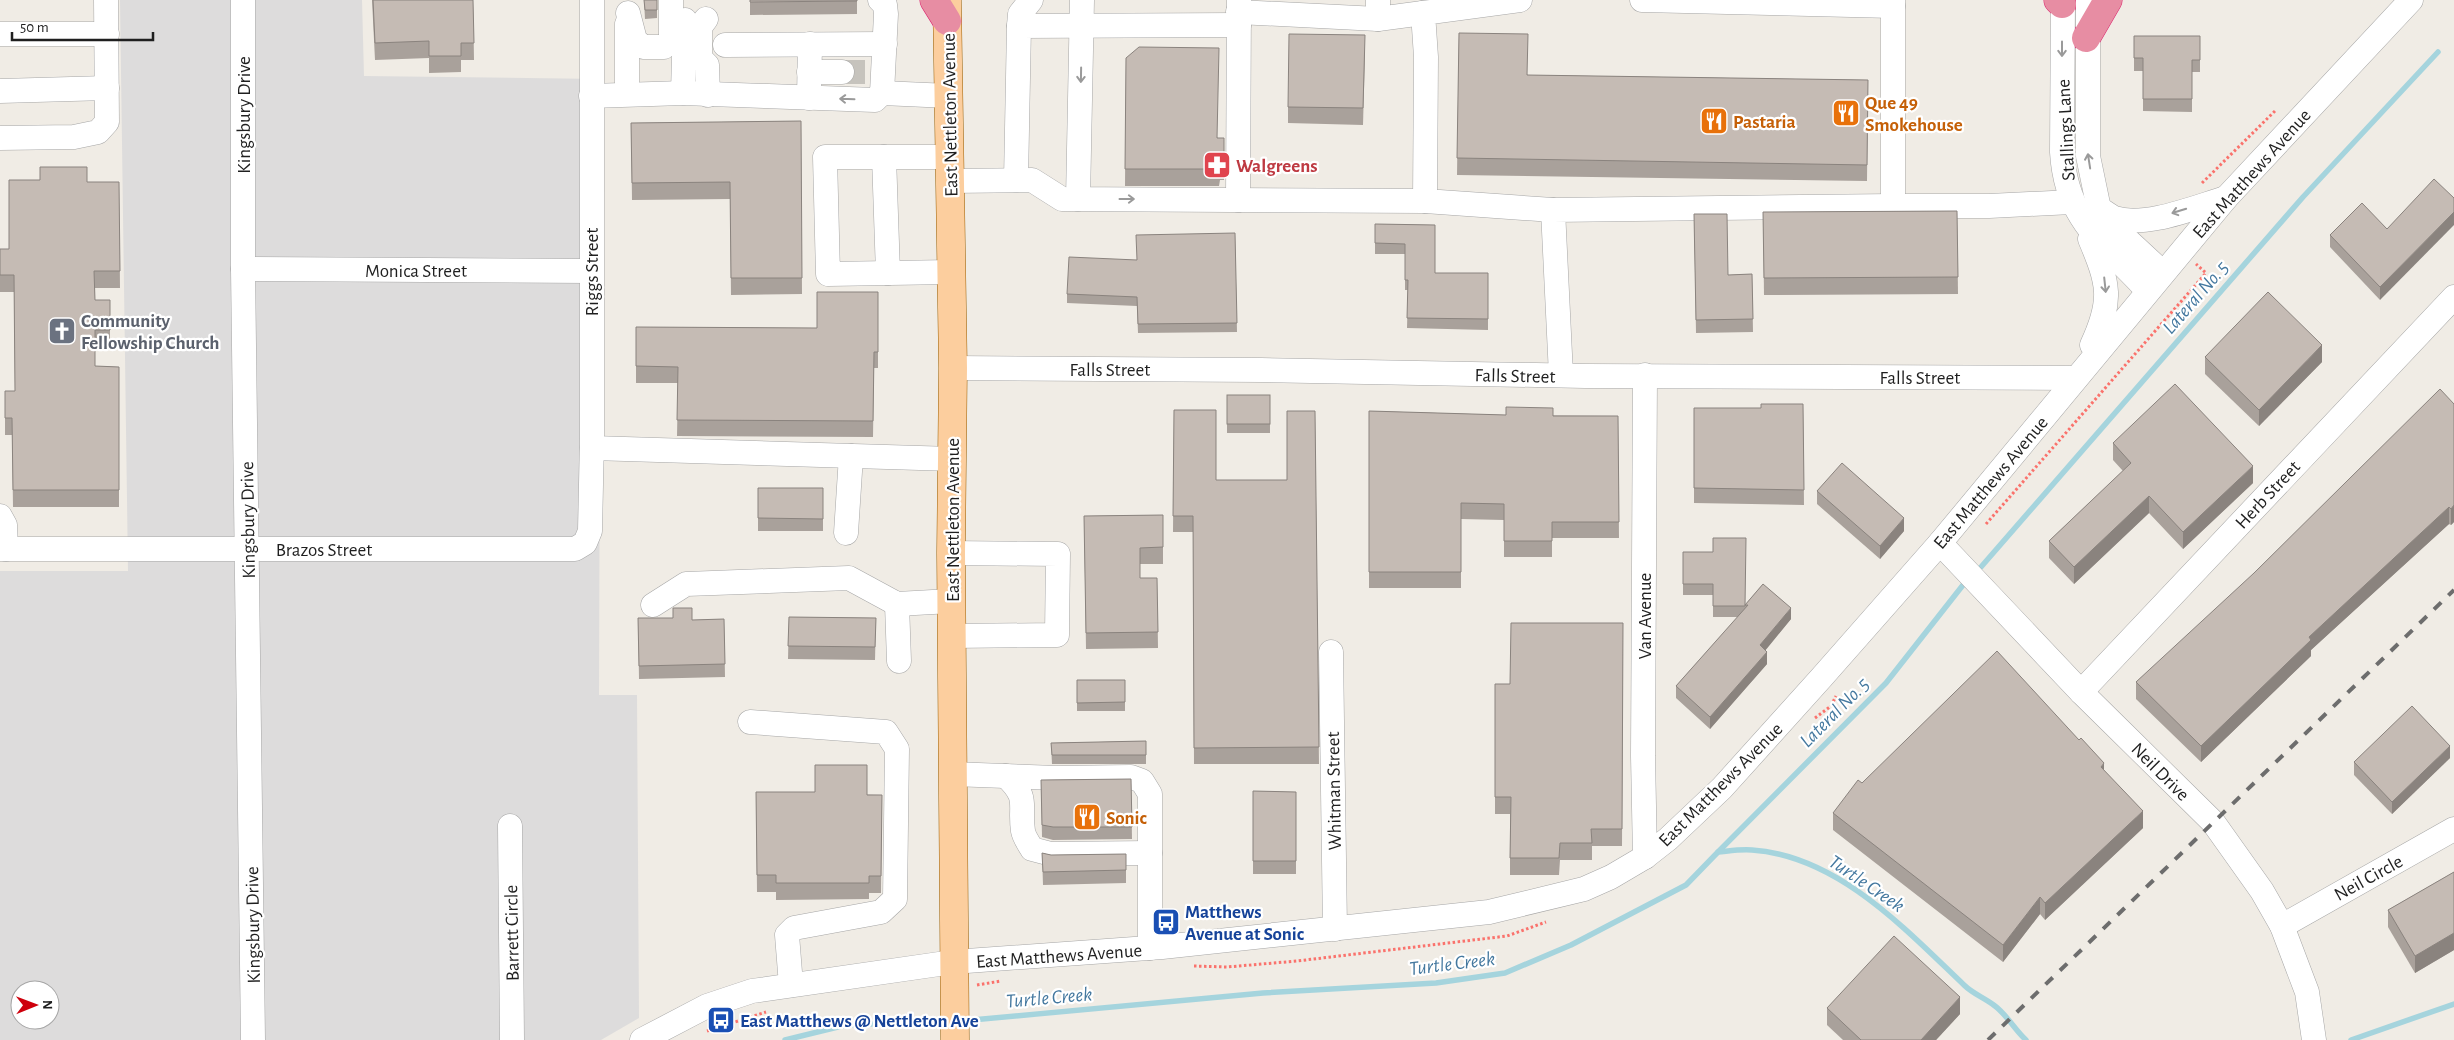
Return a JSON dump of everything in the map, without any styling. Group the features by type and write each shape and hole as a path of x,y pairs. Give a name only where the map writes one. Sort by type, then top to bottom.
{"highway":[{"path":"2086,38 2108,0"}],"main road":[{"name":"East Nettleton Avenue","path":"946,5 953,368 951,553 954,1040"}],"street":[{"path":"0,138 74,137 98,132 107,122 106,0"},
{"name":"Kingsbury Drive","path":"243,0 242,269 253,1040"},
{"name":"Riggs Street","path":"585,543 590,531 592,448 590,270 592,0"},
{"path":"628,6 635,40 642,47 664,47 671,40 671,0"},
{"path":"683,93 685,0"},
{"path":"591,96 683,93 875,100 868,77 885,44 885,5 880,0"},
{"path":"1016,180 1020,14 1031,0"},
{"path":"1078,199 1082,0"},
{"path":"1019,26 1082,26 1239,12 1378,9 1423,13 1520,0"},
{"path":"1642,0 1893,3 1892,206"},
{"name":"East Matthews Avenue","path":"642,1040 707,1006 752,991 953,962 1150,948 1473,914 1530,904 1584,889 1611,877 1645,857 1668,839 1722,788 1940,543 2226,198 2411,0"},
{"name":"Stallings Lane","path":"2068,1 2086,38 2091,216"},
{"name":"Stallings Lane","path":"2068,1 2062,152 2063,175 2072,202 2122,235 2155,282"},
{"path":"627,94 628,6"},
{"path":"706,10 700,27 700,58 707,64 708,95"},
{"path":"1238,200 1239,12"},
{"path":"1423,13 1426,57 1425,201"},
{"path":"0,34 107,34"},
{"path":"809,98 810,44"},
{"path":"725,45 885,44"},
{"path":"810,72 868,77 949,96"},
{"path":"0,91 107,88"},
{"path":"951,272 828,274 825,156 884,156 1016,180 1032,180 1062,198 1078,199 1425,201 1553,210 1989,206 2072,202"},
{"path":"884,156 888,273"},
{"path":"2076,378 2104,318 2106,304 2102,267 2091,216 2134,220 2164,216 2226,198"},
{"path":"1553,210 1560,376"},
{"name":"Monica Street","path":"242,269 590,270"},
{"name":"Herb Street","path":"2081,692 2454,297"},
{"name":"Falls Street","path":"953,368 1271,370 1560,376 2076,378"},
{"name":"Van Avenue","path":"1645,375 1643,746 1645,857"},
{"path":"592,448 953,459"},
{"path":"846,534 851,456"},
{"path":"0,516 5,526 3,549"},
{"name":"Brazos Street","path":"3,549 575,549 585,543"},
{"name":"Neil Drive","path":"1940,543 2081,692 2213,822 2262,891 2282,926 2307,992 2313,1035"},
{"path":"951,553 1058,554 1057,635 952,636"},
{"path":"652,605 686,584 849,578 897,604 952,601"},
{"path":"897,604 899,661"},
{"name":"Whitman Street","path":"1332,652 1335,928"},
{"path":"750,722 886,732 897,749 895,900 881,912 794,928 787,934 791,985"},
{"path":"952,774 1056,778 1131,777 1142,781 1150,794 1150,948"},
{"path":"1006,776 1018,788 1023,802 1023,832 1032,849 1051,854 1150,853"},
{"name":"Barrett Circle","path":"510,826 512,1040"},
{"name":"Neil Circle","path":"2282,926 2454,829"}],"shaded area":[{"path":"120,0 362,0 364,76 601,79 599,695 637,695 639,1018 601,1040 0,1040 0,571 128,571"}],"building":[{"path":"373,0 473,0 474,43 461,43 461,56 429,56 429,41 375,43"},
{"path":"644,0 657,0 657,10 645,10"},
{"path":"750,0 857,0 857,1 750,2"},
{"path":"1459,33 1528,34 1527,75 1868,80 1867,165 1457,158"},
{"path":"1289,34 1365,35 1363,108 1288,107"},
{"path":"2134,36 2200,36 2200,60 2192,60 2192,99 2143,99 2143,58 2134,58"},
{"name":"Walgreens","path":"1139,47 1219,48 1217,138 1224,138 1224,163 1220,163 1219,169 1125,169 1126,58"},
{"path":"801,121 802,278 731,278 730,182 632,183 631,123"},
{"name":"Community Fellowship Church","path":"40,167 87,167 87,182 119,182 120,271 94,271 95,300 110,300 110,330 95,330 95,366 119,367 119,490 13,490 12,418 5,418 5,391 15,391 14,275 0,275 0,249 9,249 9,180 40,180"},
{"path":"2434,179 2454,198 2454,212 2380,287 2330,235 2362,203 2387,229"},
{"path":"1957,211 1958,277 1764,278 1763,212"},
{"path":"1694,214 1727,214 1728,275 1752,274 1753,319 1696,320"},
{"path":"1375,224 1435,225 1435,273 1488,273 1488,319 1407,318 1408,280 1405,280 1405,244 1375,243"},
{"path":"1235,233 1237,323 1138,324 1137,297 1067,294 1069,257 1137,260 1136,235"},
{"path":"817,292 878,292 878,352 874,352 873,421 677,420 678,367 636,366 636,327 817,328"},
{"path":"2268,292 2322,345 2259,410 2205,357"},
{"path":"2175,384 2253,466 2183,532 2149,496 2074,567 2049,541 2131,463 2113,443"},
{"path":"2440,389 2454,404 2454,505 2451,509 2449,507 2309,637 2311,640 2201,746 2136,682 2254,573"},
{"path":"1227,395 1270,395 1270,424 1227,424"},
{"path":"1761,404 1803,404 1804,490 1694,488 1694,408 1761,408"},
{"path":"1506,407 1553,408 1553,416 1618,416 1619,522 1552,522 1552,541 1504,541 1504,504 1461,503 1461,572 1369,572 1369,411 1506,415"},
{"path":"1174,410 1216,410 1216,480 1287,480 1287,411 1315,411 1319,747 1194,748 1193,516 1173,516"},
{"path":"1842,463 1904,518 1880,546 1817,491"},
{"path":"758,488 823,488 823,519 758,518"},
{"path":"1163,515 1163,547 1140,548 1140,578 1157,578 1158,632 1086,633 1084,516"},
{"path":"1713,538 1746,538 1745,606 1713,606 1713,584 1683,584 1683,552 1713,552"},
{"path":"1763,584 1791,608 1760,645 1767,652 1710,717 1676,686 1748,605 1745,605"},
{"path":"673,608 692,608 692,620 724,619 725,664 639,666 638,618 673,618"},
{"path":"789,617 876,618 875,647 788,646"},
{"path":"1511,623 1623,623 1622,829 1591,829 1592,843 1560,843 1559,858 1510,858 1511,797 1495,797 1495,684 1510,684"},
{"path":"1997,651 2079,740 2081,738 2104,763 2101,767 2143,811 2045,903 2040,897 2003,945 1833,813 1858,780 1862,783"},
{"path":"1077,680 1125,680 1125,702 1077,703"},
{"path":"2412,706 2450,746 2392,802 2354,762"},
{"path":"1146,741 1146,755 1052,755 1051,743"},
{"path":"815,765 867,765 867,795 882,795 881,876 869,876 869,883 776,883 776,875 757,875 756,792 815,792"},
{"name":"Sonic","path":"1131,779 1132,827 1053,827 1042,825 1041,780"},
{"path":"1253,791 1296,792 1296,861 1253,861"},
{"path":"1042,853 1051,855 1126,854 1126,870 1043,872"},
{"path":"2454,872 2454,933 2415,956 2388,910"},
{"path":"1894,936 1960,997 1921,1040 1861,1040 1827,1008"}],"waterway":[{"name":"Lateral No. 5","path":"1981,567 2303,197 2438,52"},
{"name":"Lateral No. 5","path":"1718,852 1886,683 1963,585"},
{"name":"Turtle Creek","path":"961,1021 1263,993 1436,983 1505,973 1571,945 1686,885 1718,852 1752,850 1783,855 1813,866 1841,881 1868,899 1894,919 1968,988 1999,1010 2026,1040"},
{"name":"Turtle Creek","path":"2351,1040 2454,1004"},
{"name":"Turtle Creek","path":"785,1040 846,1025 947,1021"}],"tunnel":[{"path":"842,72 865,72"}],"railway":[{"path":"1988,1040 2454,590"}],"place":[{"name":"Que 49 Smokehouse","path":"1846,113"},
{"name":"Pastaria","path":"1714,121"},
{"name":"Walgreens","path":"1217,165"},
{"name":"Community Fellowship Church","path":"62,331"},
{"name":"Sonic","path":"1087,817"},
{"name":"Matthews Avenue at Sonic","path":"1166,922"},
{"name":"East Matthews @ Nettleton Ave","path":"721,1020"}]}
